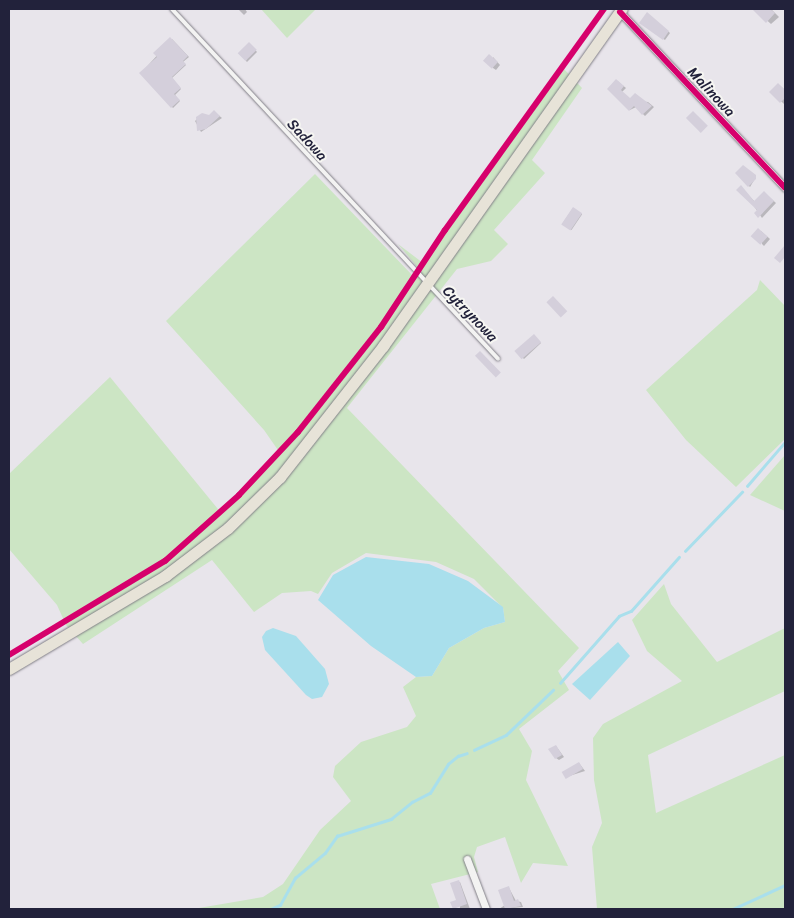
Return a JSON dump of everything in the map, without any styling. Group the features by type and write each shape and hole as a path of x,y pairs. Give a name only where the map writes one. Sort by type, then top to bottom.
{"main road":[{"path":"9,669 165,576 254,505 304,450 427,284 619,10"}],"street":[{"name":"Malinowa","path":"619,10 785,188"},
{"path":"468,859 486,909"}],"lane":[{"name":"Sadowa","path":"172,9 427,284"},
{"name":"Cytrynowa","path":"427,284 498,358"}],"green space":[{"path":"261,9 316,9 287,38"},
{"path":"564,69 582,88 532,160 545,173 494,230 508,244 491,261 457,269 347,408 579,648 558,671 569,690 519,729 532,751 526,780 568,866 533,863 521,883 505,837 477,847 474,857 478,872 431,884 440,909 193,909 263,897 283,884 320,830 351,801 333,777 335,766 361,742 407,727 416,716 403,687 416,677 432,676 449,648 484,628 505,622 503,608 474,579 436,562 366,553 332,573 318,594 311,591 282,593 254,612 212,560 83,644 66,625 57,605 9,549 9,474 110,377 222,514 280,453 264,430 166,321 315,174 414,277 419,269 398,244 423,263"},
{"path":"760,280 785,306 785,439 736,487 686,440 646,390 757,290"},
{"path":"785,455 785,511 750,495"},
{"path":"664,584 671,604 717,662 785,628 785,691 648,755 656,813 785,755 785,909 597,909 592,847 602,823 594,780 593,738 603,724 682,681 647,651 632,620"}],"water":[{"path":"366,557 429,564 468,581 503,607 505,622 484,628 449,648 432,676 416,677 371,646 318,600 333,575"},
{"path":"273,628 296,636 325,669 329,684 322,697 312,699 306,695 265,650 262,637 266,631"},
{"path":"618,642 630,656 590,700 572,684"}],"building":[{"path":"752,9 770,9 775,13 766,23"},
{"path":"647,12 669,31 663,40 639,23"},
{"path":"170,37 188,56 183,61 186,64 172,77 181,88 174,94 180,100 171,108 139,73 157,57 153,53"},
{"path":"249,42 257,50 245,61 238,53"},
{"path":"489,54 498,62 492,69 483,61"},
{"path":"616,79 624,86 621,90 630,98 635,93 652,106 642,115 634,106 629,111 607,89"},
{"path":"778,83 785,90 785,98 780,103 769,92"},
{"path":"214,110 220,116 206,129 197,131 196,117 202,113 209,115"},
{"path":"693,111 708,126 701,133 686,118"},
{"path":"743,165 756,175 756,179 748,187 735,173"},
{"path":"741,185 754,201 764,191 774,201 758,218 754,213 757,210 736,190"},
{"path":"573,207 582,213 570,231 561,224"},
{"path":"758,228 768,237 760,245 751,236"},
{"path":"785,245 785,257 780,263 774,258"},
{"path":"553,296 567,311 561,317 546,302"},
{"path":"534,334 541,342 522,359 514,351"},
{"path":"480,351 501,373 496,377 475,356"},
{"path":"556,745 562,755 555,759 548,749"},
{"path":"579,762 583,769 566,779 562,772"},
{"path":"459,880 467,904 453,909 450,902 456,900 450,883"},
{"path":"509,886 514,901 518,899 521,906 505,909 498,890"}],"waterway":[{"path":"747,486 785,442"},
{"path":"685,551 742,492"},
{"path":"560,683 619,616 631,611 679,557"},
{"path":"474,750 506,735 553,690"},
{"path":"271,909 280,905 295,878 325,853 337,836 391,819 412,802 430,793 448,764 458,756 467,753"},
{"path":"733,909 785,885"}],"cycle path":[{"path":"9,655 165,561 239,495 298,432 381,327 445,230 604,9"},
{"path":"620,12 785,188"}]}
